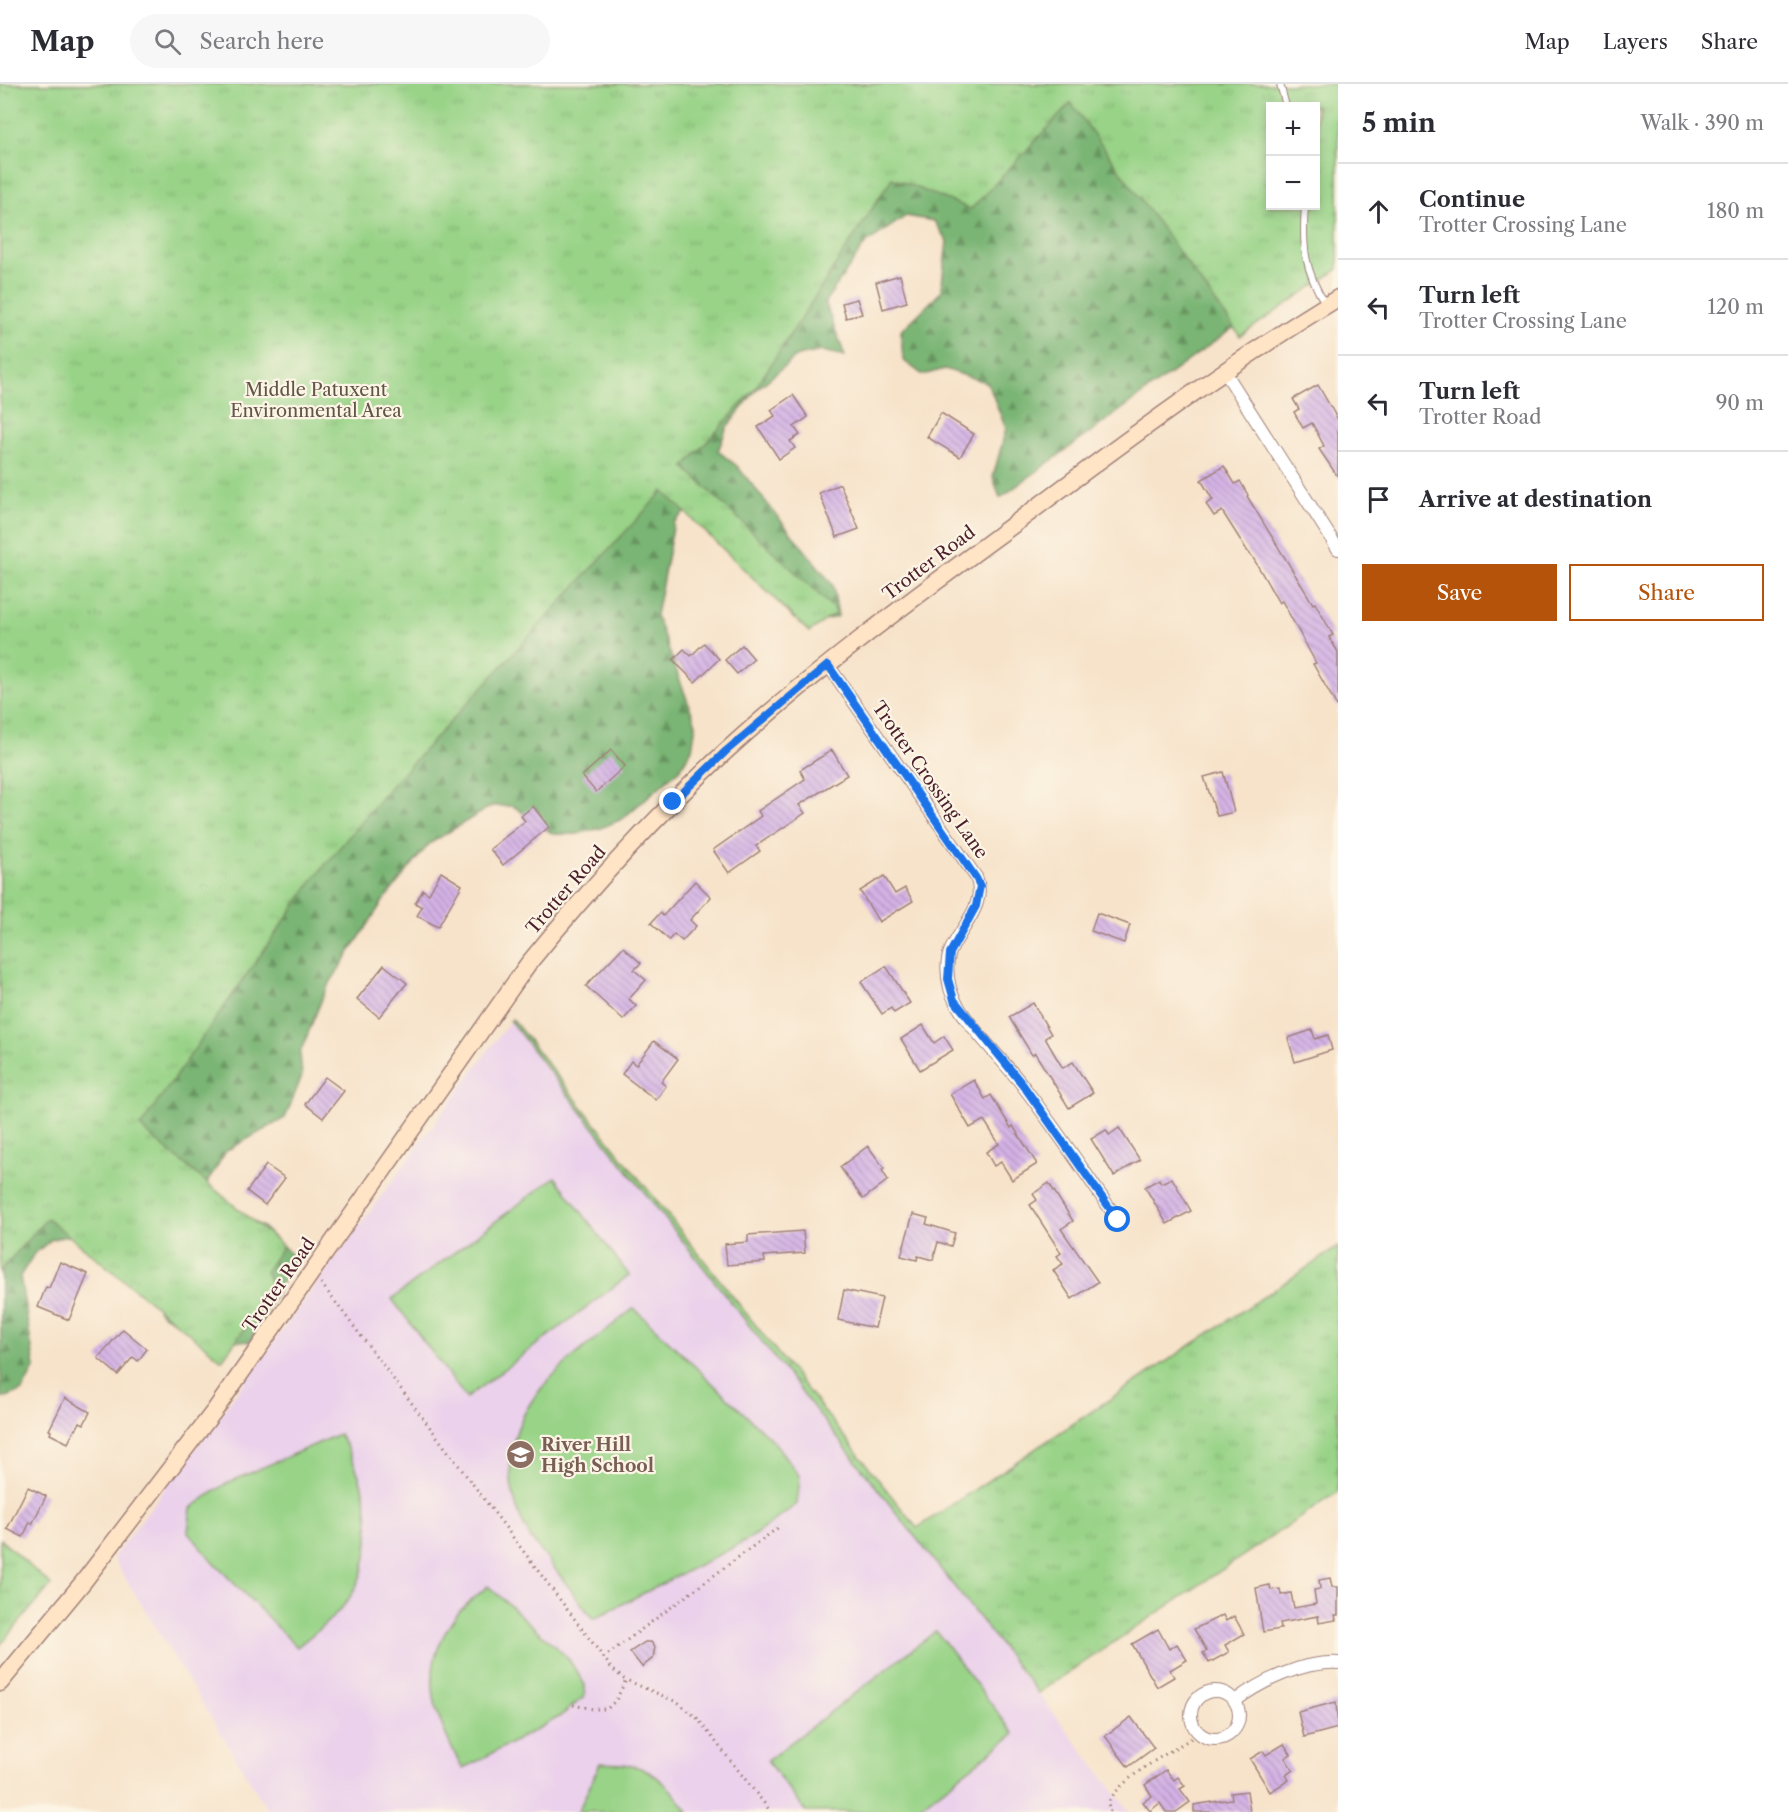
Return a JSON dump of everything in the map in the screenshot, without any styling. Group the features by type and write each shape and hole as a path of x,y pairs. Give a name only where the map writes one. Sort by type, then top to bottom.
{"street":[{"name":"Trotter Road","path":"0,1683 153,1493 215,1410 501,1001 564,920 673,802 726,751 828,665 930,587 1132,436 1278,335 1332,302"},
{"path":"1225,372 1338,549"},
{"name":"Trotter Crossing Lane","path":"828,665 980,886 976,906 950,953 948,979 954,1000 1023,1085 1118,1220"},
{"path":"1235,1701 1269,1679 1297,1670 1338,1663"},
{"path":"1213,1691 1223,1692 1235,1701 1239,1710 1239,1720 1228,1736 1218,1739 1209,1738 1199,1733 1192,1724 1191,1713 1195,1702 1203,1694 1213,1691"}],"lane":[{"path":"1272,84 1281,86 1285,102"},
{"path":"1305,210 1303,238 1307,267 1317,291 1332,302"}],"path":[{"path":"312,1272 613,1670 626,1680 679,1703 697,1718 771,1812"},
{"path":"603,1658 779,1527"},
{"path":"573,1705 607,1709 616,1700 626,1680"},
{"path":"1110,1812 1108,1803 1112,1795 1148,1766 1199,1733"}],"shaded area":[{"name":"River Hill High School","path":"510,1021 1130,1812 269,1812 113,1558"}],"green space":[{"name":"Middle Patuxent Environmental Area","path":"0,84 1199,84 1266,199 1266,210 1269,210 1248,317 1000,498 993,477 1006,429 988,383 945,369 923,375 903,360 901,331 941,292 947,241 934,221 906,216 865,244 825,302 845,356 822,351 797,356 757,389 727,427 718,451 737,466 833,585 838,616 817,623 794,619 711,521 691,507 674,522 656,615 696,724 692,749 680,769 622,819 601,828 577,834 553,834 513,806 491,806 429,844 383,901 326,989 300,1053 302,1076 285,1118 226,1151 202,1191 263,1227 295,1258 250,1342 203,1337 161,1314 121,1244 99,1230 52,1239 34,1254 20,1276 35,1367 22,1391 1,1399"},
{"name":"Middle Patuxent Environmental Area","path":"0,84 1338,84 1338,269 1240,336 1071,103 971,209 892,178 755,389 684,467 837,612 809,632 663,491 392,785 315,877 140,1127 283,1246 265,1272 271,1282 270,1293 222,1360 47,1218 0,1271"},
{"path":"512,1019 917,1528 1338,1247 1338,1492 1038,1693 510,1021"},
{"path":"555,1177 629,1275 466,1398 392,1299"},
{"path":"634,1308 775,1443 800,1477 797,1504 746,1541 593,1619 529,1535 519,1515 513,1495 511,1456 522,1418 546,1383 578,1353"},
{"path":"339,1434 358,1473 364,1495 368,1517 365,1560 359,1581 343,1607 297,1647 215,1564 188,1532 191,1508 225,1484"},
{"path":"0,1539 51,1585 0,1645"},
{"path":"488,1586 568,1658 585,1685 584,1697 559,1717 463,1769 443,1729 433,1690 433,1670 437,1651 446,1631 460,1611"},
{"path":"936,1631 1014,1734 913,1812 806,1812 767,1761"},
{"path":"600,1763 630,1765 651,1773 671,1790 688,1812 578,1812"}],"building":[{"path":"900,275 907,302 883,309 876,282"},
{"path":"857,299 862,314 846,318 842,303"},
{"path":"1318,385 1338,420 1338,477 1319,449 1324,446 1312,423 1303,428 1294,412 1299,409 1293,399"},
{"path":"793,395 808,417 794,427 800,435 790,441 795,448 779,459 758,427 775,416 771,410"},
{"path":"941,413 974,434 960,457 927,437"},
{"path":"1224,466 1235,484 1240,481 1333,635 1329,637 1338,652 1338,708 1282,601 1279,603 1252,556 1222,511 1214,516 1206,504 1213,500 1201,480"},
{"path":"840,484 859,529 837,537 819,493"},
{"path":"704,643 719,659 695,682 673,660 684,649 691,656"},
{"path":"742,645 754,659 737,674 725,660"},
{"path":"611,750 625,766 596,792 582,776"},
{"path":"832,750 847,775 799,805 805,813 756,846 760,851 729,873 713,850 761,816 758,811 805,779 800,770"},
{"path":"1223,772 1234,812 1217,816 1204,777"},
{"path":"533,806 549,827 503,865 490,849 525,821 521,816"},
{"path":"441,872 462,885 438,927 417,916 422,907 415,903 423,890 429,894"},
{"path":"884,876 895,894 905,888 913,901 879,922 860,891"},
{"path":"695,881 711,897 690,920 696,926 682,941 674,934 669,940 651,923 660,913 663,916"},
{"path":"1097,913 1130,925 1124,943 1091,931"},
{"path":"623,947 641,963 634,970 646,980 629,999 636,1006 623,1020 586,986"},
{"path":"384,965 407,983 379,1017 357,999"},
{"path":"886,966 910,1003 894,1013 891,1008 882,1014 861,982"},
{"path":"1033,1003 1051,1034 1045,1038 1063,1068 1073,1062 1093,1093 1069,1108 1035,1053 1032,1055 1009,1017"},
{"path":"923,1025 934,1043 944,1036 953,1050 920,1070 901,1039"},
{"path":"1312,1030 1315,1039 1328,1035 1332,1050 1295,1062 1288,1038"},
{"path":"654,1041 678,1059 661,1082 666,1086 656,1100 622,1074 631,1061 636,1065"},
{"path":"325,1077 344,1091 323,1118 305,1104"},
{"path":"974,1080 985,1099 991,1095 1037,1164 1012,1180 1001,1162 994,1166 986,1152 999,1144 984,1120 970,1128 950,1094"},
{"path":"1119,1128 1140,1160 1114,1176 1091,1139 1106,1130 1109,1135"},
{"path":"868,1146 884,1168 882,1170 888,1180 863,1199 840,1167"},
{"path":"266,1165 285,1178 265,1205 247,1191"},
{"path":"1172,1178 1191,1211 1167,1224 1145,1187 1159,1179 1161,1183"},
{"path":"1049,1183 1073,1221 1061,1229 1098,1282 1072,1299 1053,1270 1063,1264 1057,1256 1061,1253 1030,1205 1037,1200 1033,1194"},
{"path":"913,1214 928,1218 926,1224 955,1233 951,1246 938,1242 933,1260 918,1256 917,1260 901,1256"},
{"path":"803,1231 805,1253 764,1256 765,1262 727,1265 725,1244 748,1242 748,1235"},
{"path":"60,1262 88,1274 69,1320 38,1307"},
{"path":"844,1290 882,1298 875,1328 838,1320"},
{"path":"123,1329 147,1349 138,1361 133,1357 118,1375 98,1358"},
{"path":"65,1398 90,1412 84,1424 80,1422 75,1429 68,1443 50,1434 49,1430"},
{"path":"28,1487 46,1496 23,1537 7,1529"},
{"path":"1330,1578 1332,1587 1338,1587 1336,1620 1319,1623 1318,1616 1280,1623 1281,1629 1263,1632 1256,1588 1270,1585 1271,1590 1280,1589 1281,1595 1291,1593 1294,1608 1316,1604 1314,1590 1320,1589 1319,1580"},
{"path":"1223,1615 1226,1621 1234,1616 1244,1634 1225,1645 1229,1652 1209,1663 1203,1653 1207,1651 1194,1629"},
{"path":"1158,1629 1169,1649 1177,1644 1187,1660 1170,1670 1174,1677 1157,1687 1132,1644"},
{"path":"645,1642 651,1642 655,1647 653,1658 642,1667 630,1652"},
{"path":"1336,1702 1338,1728 1304,1737 1298,1712"},
{"path":"1131,1717 1154,1748 1128,1767 1105,1736"},
{"path":"1284,1744 1291,1754 1285,1758 1293,1770 1286,1775 1289,1780 1270,1792 1250,1759 1263,1751 1266,1755"},
{"path":"1166,1770 1174,1780 1178,1777 1185,1786 1180,1789 1190,1802 1176,1812 1166,1812 1160,1803 1150,1811 1143,1802 1152,1796 1145,1785"},
{"path":"1247,1791 1250,1812 1194,1812 1194,1805 1232,1799 1231,1793"}],"place":[{"name":"River Hill High School","path":"520,1455"}],"route":[{"path":"673,802 726,751 828,665 980,886 976,906 950,953 947,968 954,1000 1023,1085 1118,1220"}]}
